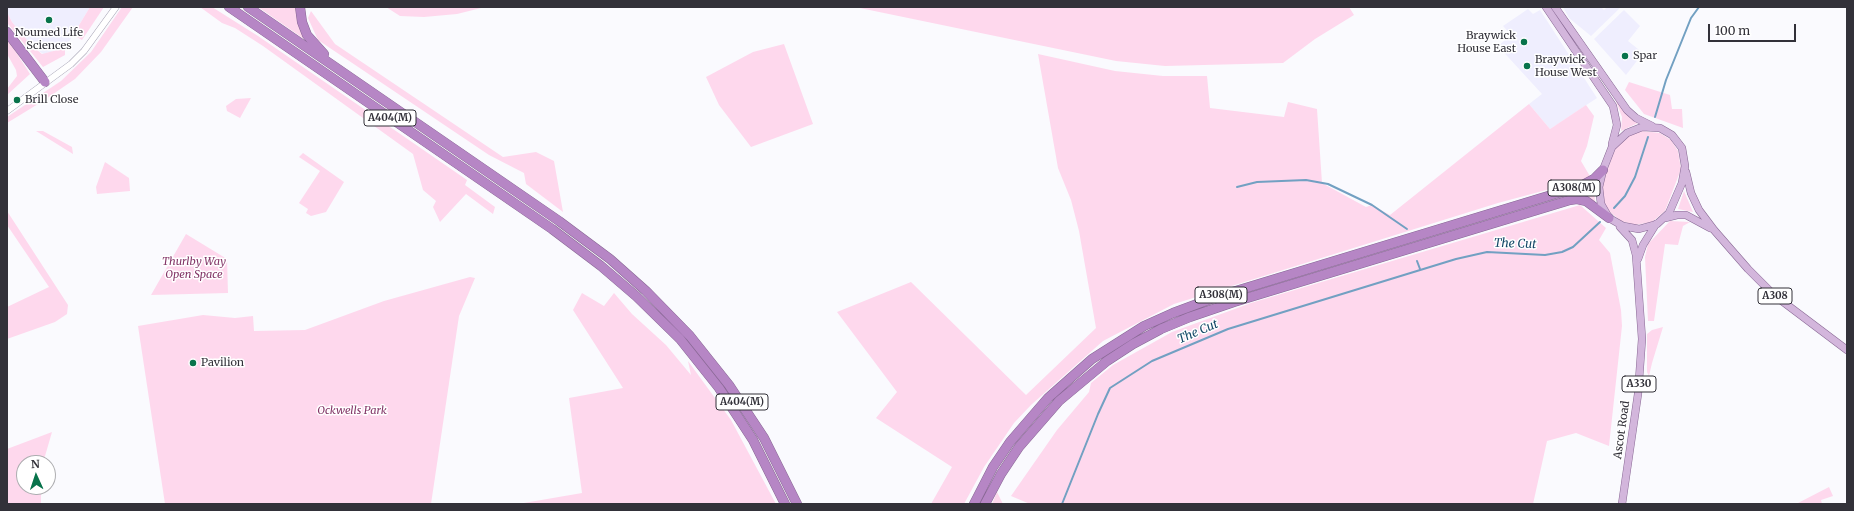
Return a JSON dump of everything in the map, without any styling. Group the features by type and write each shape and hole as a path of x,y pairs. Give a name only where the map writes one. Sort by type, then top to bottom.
{"highway":[{"name":"A404(M)","path":"229,7 552,229 601,266 636,296 680,339 719,388 753,440 786,504"},
{"name":"A404(M)","path":"248,7 566,226 610,259 657,301 701,348 739,398 772,452 797,504"},
{"name":"A404(M)","path":"300,7 302,22 307,35 319,50 344,73"},
{"path":"7,32 45,82"},
{"name":"A308(M)","path":"974,504 1002,455 1029,418 1048,398 1092,359 1144,326 1187,307 1216,297 1581,186 1594,179 1603,170"},
{"name":"A308(M)","path":"985,504 1001,474 1019,447 1059,400 1107,361 1161,329 1197,314 1234,302 1570,200 1576,199 1586,201 1610,219"}],"main road":[{"path":"1546,7 1613,106 1617,125 1599,182 1601,204 1610,219 1623,226 1634,229 1645,229 1657,224 1665,218 1674,203 1684,177 1684,154 1679,143 1672,135 1660,128 1640,120 1627,110 1555,7"},
{"path":"1610,150 1618,140 1632,130 1642,127 1660,128"},
{"name":"A308","path":"1685,166 1694,200 1714,230 1768,290 1847,350"},
{"name":"A308","path":"1665,218 1677,215 1686,215 1714,230"},
{"name":"Ascot Road","path":"1610,219 1630,237 1637,262 1641,327 1641,359 1634,427 1622,504"},
{"name":"Ascot Road","path":"1637,262 1643,245 1657,224"}],"street":[{"path":"7,112 71,64 84,51 116,7"}],"shaded area":[{"path":"7,7 90,7 65,48 43,54 32,46 12,22 7,12"},
{"path":"1563,7 1601,7 1604,10 1607,7 1621,7 1591,36 1569,18"},
{"path":"1528,9 1533,14 1540,10 1597,98 1550,129 1529,104 1542,94 1498,46 1511,35 1503,26"},
{"path":"1624,10 1640,26 1628,41 1643,53 1626,75 1594,39"}],"green space":[{"path":"90,7 104,7 82,40 73,35"},
{"path":"122,7 133,7 101,52 75,79 7,123 7,117 61,81 91,52"},
{"path":"200,7 212,7 258,36 467,180 465,185 495,207 493,214 466,194 440,222 433,207 436,201 423,190 413,154 263,46 235,28 222,23"},
{"path":"258,7 297,7 307,41"},
{"path":"386,7 485,7 457,14 424,17 400,16"},
{"path":"855,7 1349,7 1354,15 1315,39 1283,63 1165,66 1116,61"},
{"path":"311,11 335,44 503,157 536,152 554,161 563,212 526,184 524,173 489,155 318,40 308,18"},
{"path":"7,12 12,22 32,46 42,54 65,48 65,55 43,67 8,24"},
{"path":"7,38 30,74 7,95 7,89 17,76 16,70 7,54"},
{"path":"784,44 813,124 751,147 719,105 706,77 753,52"},
{"path":"1038,54 1115,71 1163,76 1207,76 1210,108 1284,117 1288,102 1317,109 1322,183 1366,207 1372,205 1390,215 1529,104 1550,129 1586,105 1594,116 1587,146 1581,161 1591,178 1498,203 1174,304 1103,341 1031,405 1014,423 984,467 964,504 931,504 952,467 876,418 897,392 837,312 911,282 1026,395 1096,328 1079,231 1071,200 1058,168"},
{"path":"1629,82 1670,95 1672,109 1682,109 1683,128 1644,114 1625,90"},
{"path":"1614,96 1630,118 1638,123 1621,131 1622,117"},
{"path":"251,98 240,118 227,111 226,106 236,99"},
{"path":"36,131 43,131 72,147 73,154"},
{"path":"1642,131 1660,133 1671,140 1678,151 1681,169 1665,211 1652,222 1635,225 1621,221 1610,212 1604,204 1602,190 1603,181 1616,147 1625,137"},
{"path":"303,153 344,182 326,212 311,216 306,213 308,209 299,203 320,171 299,157"},
{"path":"105,162 129,178 130,191 97,194 96,187"},
{"path":"1594,185 1595,202 1587,196 1577,194"},
{"path":"1684,191 1693,212 1678,209"},
{"path":"1580,205 1606,228 1599,240 1610,253 1621,310 1622,326 1609,446 1576,433 1547,441 1533,504 1030,504 1011,496 1057,430 1089,392 1091,383 1113,365 1172,332 1251,303"},
{"path":"7,211 68,305 67,314 55,322 7,339 7,307 49,287 7,225"},
{"path":"1670,221 1690,222 1683,226 1678,245 1665,244 1654,321 1648,321 1645,257 1648,244"},
{"name":"Thurlby Way Open Space","path":"186,234 227,259 228,293 151,295"},
{"name":"Ockwells Park","path":"470,277 475,278 459,316 431,504 165,504 138,326 203,315 235,318 253,316 254,331 305,330 384,301"},
{"path":"582,293 604,306 614,293 632,314 666,345 691,375 688,361 731,420 776,504 518,504 582,493 569,398 623,388 573,310"},
{"path":"1663,327 1649,376 1647,372 1647,334 1652,330"},
{"path":"52,432 45,455 16,455 16,495 41,495 41,504 7,504 7,449"},
{"path":"1829,487 1833,496 1821,500 1822,504 1792,504 1798,503"},
{"path":"997,492 1003,504 992,504"}],"waterway":[{"name":"The Cut","path":"1655,117 1666,80 1691,18 1699,7"},
{"name":"The Cut","path":"1614,208 1625,196 1635,177 1648,137"},
{"path":"1237,187 1257,182 1306,180 1328,184 1372,205 1407,229"},
{"name":"The Cut","path":"1062,504 1110,388 1152,361 1228,329 1456,259 1487,252 1545,255 1562,252 1573,247 1600,222"},
{"name":"The Cut","path":"1417,261 1420,269"}],"place":[{"name":"Noumed Life Sciences","path":"49,20"},
{"name":"Braywick House East","path":"1524,42"},
{"name":"Spar","path":"1625,56"},
{"name":"Braywick House West","path":"1527,66"},
{"name":"Brill Close","path":"17,100"},
{"name":"Pavilion","path":"193,363"}]}
